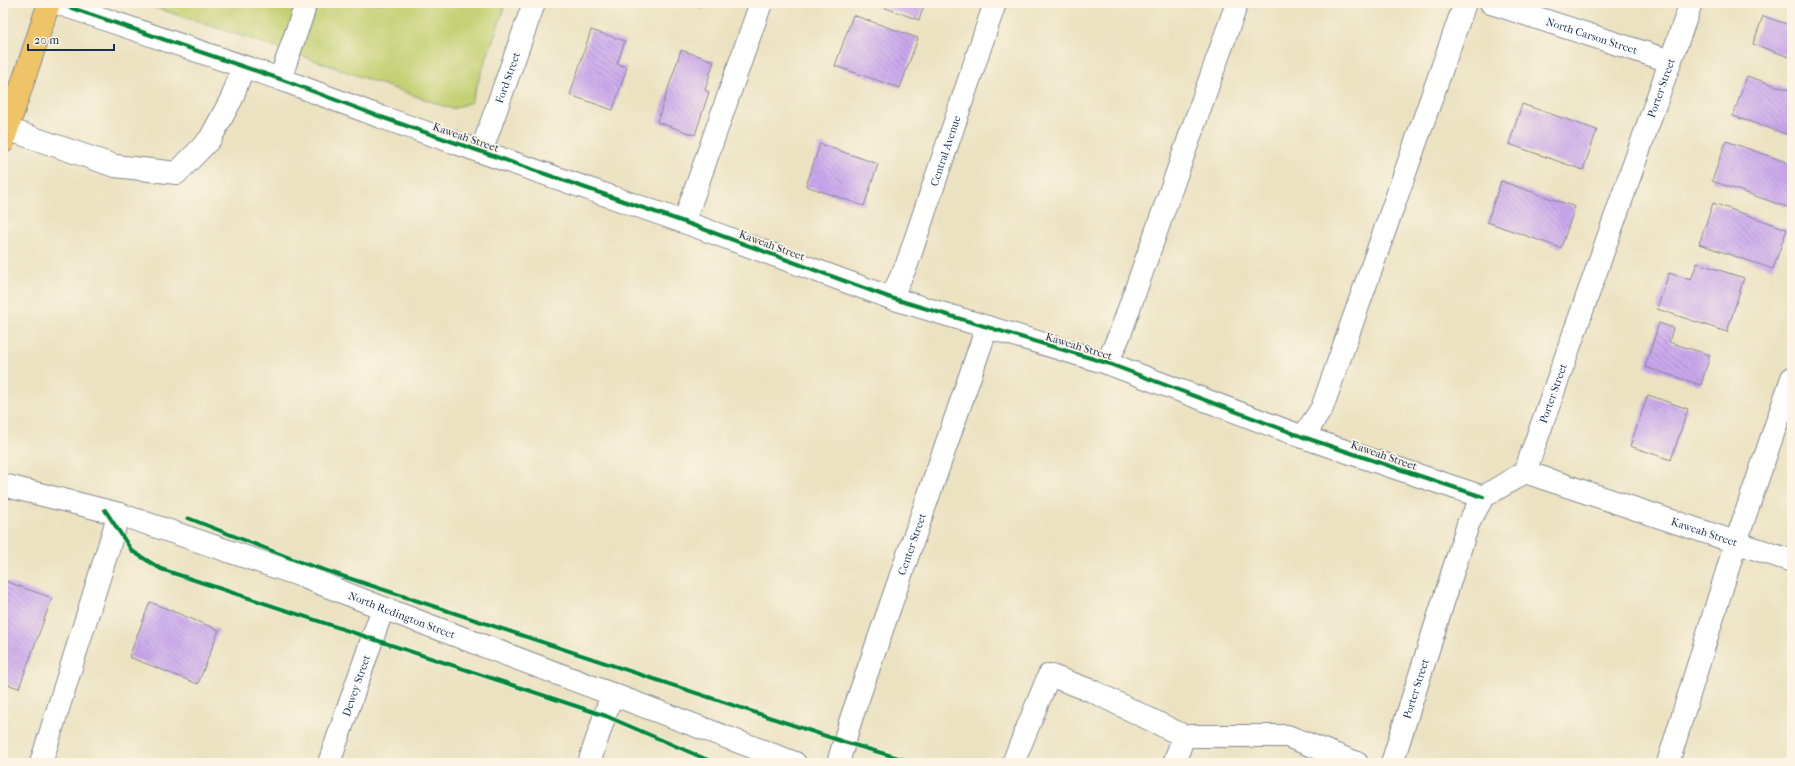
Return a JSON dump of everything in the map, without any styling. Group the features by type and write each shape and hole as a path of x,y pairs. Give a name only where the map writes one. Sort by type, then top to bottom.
{"main road":[{"path":"5,136 49,3"}],"street":[{"name":"Kaweah Street","path":"56,3 280,79 481,152 684,222 891,298 1107,363 1303,437 1483,497"},
{"name":"Ford Street","path":"481,152 534,3"},
{"path":"684,222 761,3"},
{"name":"Central Avenue","path":"891,298 907,264 995,3"},
{"path":"1107,363 1120,334 1237,3"},
{"path":"1303,437 1322,408 1465,3"},
{"name":"North Carson Street","path":"1492,3 1670,61"},
{"name":"Porter Street","path":"1525,472 1691,3"},
{"path":"280,79 304,10"},
{"path":"5,136 115,166 177,174 210,139 232,98 243,67"},
{"name":"Center Street","path":"838,763 851,719 987,327"},
{"path":"1668,763 1736,542 1792,378"},
{"path":"1483,497 1525,472"},
{"name":"Kaweah Street","path":"1525,472 1792,561"},
{"name":"North Redington Street","path":"3,485 119,514 299,575 795,763"},
{"name":"Porter Street","path":"1392,763 1468,524 1483,497"},
{"path":"41,763 119,514"},
{"name":"Dewey Street","path":"329,763 383,608"},
{"path":"1013,763 1049,675 1092,691 1184,736 1287,736 1357,763"},
{"path":"589,763 612,694"},
{"path":"1174,763 1184,736"}],"green space":[{"path":"141,3 506,3 471,102 452,109 297,54"}],"building":[{"path":"688,3 700,3 699,7"},
{"path":"872,3 925,3 919,20"},
{"path":"853,15 918,38 900,88 835,66"},
{"path":"1763,16 1792,26 1792,58 1753,44"},
{"path":"591,30 625,41 617,64 627,67 613,110 570,95"},
{"path":"681,50 714,61 705,90 709,92 695,135 657,122"},
{"path":"1747,76 1792,91 1792,136 1733,116"},
{"path":"1522,104 1597,130 1583,170 1509,144"},
{"path":"1726,141 1792,164 1792,192 1787,207 1712,181"},
{"path":"820,144 878,164 864,206 806,186"},
{"path":"1501,181 1575,207 1561,248 1487,222"},
{"path":"1713,203 1787,229 1773,269 1699,244"},
{"path":"1697,263 1744,278 1727,332 1657,309 1669,273 1691,280"},
{"path":"1659,323 1673,328 1669,342 1710,355 1701,385 1645,367"},
{"path":"1648,395 1688,409 1671,460 1630,446"},
{"path":"5,581 52,598 19,688 3,683 3,585"},
{"path":"150,602 219,630 198,684 129,657"}],"cycle path":[{"path":"57,3 280,79 381,117 684,222 891,298 1107,363 1303,437 1483,497"},
{"path":"105,510 132,551 161,569 606,716 715,763"},
{"path":"188,518 303,563 844,742 916,763"}]}
